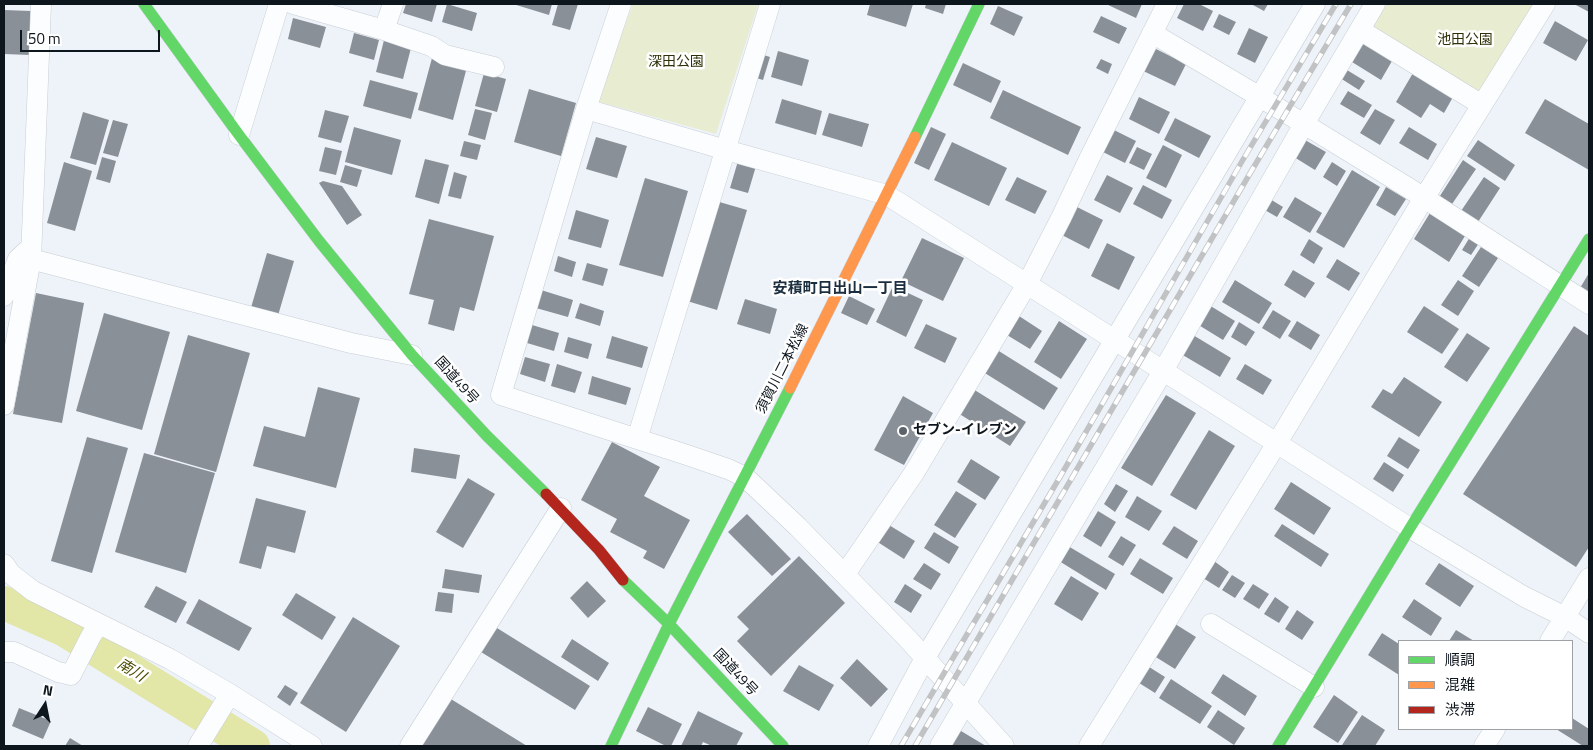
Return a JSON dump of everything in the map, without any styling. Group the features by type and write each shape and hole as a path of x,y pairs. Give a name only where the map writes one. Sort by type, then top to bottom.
{"main road":[{"name":"国道49号","path":"144,4 319,241 412,355 487,436 561,508 624,581 669,624 783,746"},
{"name":"須賀川二本松線","path":"610,746 669,624 887,195 979,4"},
{"path":"1278,746 1589,239"}],"street":[{"path":"4,405 31,253 41,4"},
{"path":"239,135 279,4"},
{"path":"293,4 384,30 431,46 445,55 494,67"},
{"path":"384,30 393,4"},
{"path":"621,4 586,109 501,395 728,469 745,477 845,574 925,658 1004,746"},
{"path":"638,439 770,4"},
{"path":"845,574 914,473 1027,284 1167,4"},
{"path":"878,746 925,658 1315,4"},
{"path":"940,746 1163,371 1304,124 1376,4"},
{"path":"1089,746 1277,443 1424,198 1545,4"},
{"path":"1360,30 1482,105"},
{"path":"1152,33 1424,198 1589,304"},
{"path":"586,109 887,195 1410,528 1523,596 1565,617 1589,633"},
{"path":"4,296 18,259 31,253 351,343 412,355"},
{"path":"410,746 561,508"},
{"path":"4,564 11,574 33,592 95,630 170,659 228,698 312,746"},
{"path":"1551,640 1589,578"},
{"path":"1211,624 1314,687"},
{"path":"4,652 14,652 58,672 71,675 95,630"},
{"path":"200,742 228,698"},
{"path":"1484,746 1494,730"}],"green space":[{"name":"深田公園","path":"633,4 758,5 716,134 596,101"},
{"name":"池田公園","path":"1385,4 1533,4 1479,91 1369,30"}],"building":[{"path":"406,4 437,4 432,22 403,13"},
{"path":"447,4 477,13 472,31 442,22"},
{"path":"513,4 552,4 549,15"},
{"path":"558,4 578,4 570,30 552,25"},
{"path":"870,4 913,4 906,27 867,15"},
{"path":"926,4 946,4 943,14 925,8"},
{"path":"1106,4 1142,4 1136,18"},
{"path":"1184,4 1199,4 1213,11 1203,31 1177,18"},
{"path":"1251,4 1268,4 1264,11"},
{"path":"1574,4 1589,4 1589,12"},
{"path":"998,6 1023,17 1014,36 990,24"},
{"path":"4,10 31,11 30,55 4,54"},
{"path":"1219,14 1236,22 1229,35 1213,27"},
{"path":"1101,16 1127,28 1119,44 1093,32"},
{"path":"293,18 326,27 320,48 288,39"},
{"path":"1555,21 1588,40 1576,61 1543,43"},
{"path":"1249,28 1268,37 1255,63 1237,54"},
{"path":"354,33 379,40 374,60 349,53"},
{"path":"384,40 411,48 403,79 376,72"},
{"path":"1363,44 1392,61 1381,80 1352,62"},
{"path":"1150,46 1186,64 1175,86 1139,69"},
{"path":"778,51 809,60 802,86 771,77"},
{"path":"760,54 770,57 763,80 753,77"},
{"path":"432,58 467,67 453,120 418,110"},
{"path":"1101,59 1112,64 1108,74 1096,68"},
{"path":"963,63 1001,81 991,103 953,85"},
{"path":"1342,67 1365,81 1359,90 1337,76"},
{"path":"484,73 506,79 497,112 475,106"},
{"path":"1413,73 1453,97 1444,113 1430,104 1421,118 1396,102"},
{"path":"370,80 418,93 411,119 363,106"},
{"path":"529,89 576,103 561,156 514,142"},
{"path":"1003,90 1081,127 1068,155 990,118"},
{"path":"1348,91 1372,105 1364,118 1340,104"},
{"path":"1139,97 1170,112 1159,134 1129,119"},
{"path":"782,99 822,111 816,135 775,123"},
{"path":"1545,99 1589,124 1589,170 1525,133"},
{"path":"475,109 492,113 485,140 468,135"},
{"path":"1375,109 1395,120 1380,145 1360,133"},
{"path":"325,110 349,116 341,143 318,137"},
{"path":"83,112 109,120 96,165 70,158"},
{"path":"829,113 869,124 862,147 822,135"},
{"path":"1175,118 1211,136 1199,158 1164,140"},
{"path":"113,120 128,124 118,157 103,153"},
{"path":"354,127 401,140 392,175 345,162"},
{"path":"931,127 946,134 929,170 914,163"},
{"path":"1409,127 1437,144 1428,160 1399,143"},
{"path":"1110,128 1136,141 1125,163 1099,150"},
{"path":"596,137 627,146 617,178 586,169"},
{"path":"1305,140 1326,152 1315,170 1294,157"},
{"path":"1478,140 1515,165 1505,181 1467,156"},
{"path":"464,141 481,145 477,160 460,156"},
{"path":"952,142 1007,168 989,206 934,180"},
{"path":"1163,145 1182,155 1166,188 1146,178"},
{"path":"325,147 342,151 336,175 319,171"},
{"path":"1137,147 1152,154 1144,170 1129,163"},
{"path":"102,157 116,161 110,183 96,179"},
{"path":"425,159 449,165 439,204 415,197"},
{"path":"1463,160 1476,169 1450,207 1438,199"},
{"path":"738,161 756,166 748,193 730,188"},
{"path":"64,162 92,171 75,231 47,223"},
{"path":"1332,162 1346,171 1337,186 1323,177"},
{"path":"345,165 362,170 357,187 340,182"},
{"path":"1352,170 1380,187 1344,248 1316,232"},
{"path":"454,172 467,176 461,199 448,196"},
{"path":"1107,175 1133,188 1120,213 1094,200"},
{"path":"1017,177 1047,191 1035,214 1005,200"},
{"path":"1484,177 1500,188 1478,222 1461,211"},
{"path":"645,178 688,191 663,277 619,265"},
{"path":"323,181 342,186 362,215 347,225 319,183"},
{"path":"1143,185 1172,200 1162,219 1133,204"},
{"path":"1386,187 1406,199 1395,216 1376,205"},
{"path":"1295,197 1322,213 1310,233 1283,217"},
{"path":"1270,199 1283,207 1277,217 1263,209"},
{"path":"716,201 747,210 717,310 687,301"},
{"path":"1075,206 1103,220 1089,249 1060,234"},
{"path":"576,210 609,220 601,248 568,239"},
{"path":"1430,213 1465,236 1449,262 1414,239"},
{"path":"429,219 494,236 474,311 460,307 454,331 428,324 434,300 409,294"},
{"path":"1470,237 1479,243 1471,255 1462,250"},
{"path":"922,238 964,258 943,301 901,281"},
{"path":"1309,239 1323,248 1314,264 1300,255"},
{"path":"1107,243 1135,257 1119,290 1091,276"},
{"path":"1481,247 1498,258 1479,287 1462,276"},
{"path":"267,253 294,261 277,319 250,311"},
{"path":"558,256 576,262 572,277 554,271"},
{"path":"1337,259 1360,273 1349,291 1326,277"},
{"path":"587,263 608,269 603,286 582,280"},
{"path":"1293,270 1315,283 1305,298 1284,285"},
{"path":"1589,273 1589,294 1580,288"},
{"path":"1235,280 1272,303 1259,324 1222,302"},
{"path":"1458,280 1474,291 1458,316 1441,305"},
{"path":"893,286 923,300 906,337 876,322"},
{"path":"541,290 573,300 568,317 536,308"},
{"path":"36,293 84,303 62,423 13,414"},
{"path":"849,296 875,309 867,325 841,313"},
{"path":"745,299 777,309 770,334 737,324"},
{"path":"580,303 604,311 600,326 575,318"},
{"path":"1209,305 1235,321 1223,340 1197,324"},
{"path":"1424,306 1459,329 1442,354 1407,332"},
{"path":"1273,310 1291,321 1280,339 1262,328"},
{"path":"104,313 170,332 142,430 76,411"},
{"path":"1019,316 1042,331 1030,349 1007,335"},
{"path":"1059,321 1087,339 1061,379 1034,362"},
{"path":"1297,321 1320,335 1311,350 1288,336"},
{"path":"1239,322 1255,332 1246,346 1231,337"},
{"path":"926,324 957,338 945,363 914,348"},
{"path":"532,325 559,333 554,351 527,343"},
{"path":"1574,326 1589,336 1589,547 1576,567 1463,494"},
{"path":"1467,333 1490,348 1467,382 1444,367"},
{"path":"188,335 250,353 216,472 154,454"},
{"path":"1193,335 1231,358 1220,377 1181,354"},
{"path":"612,336 648,347 642,368 606,358"},
{"path":"568,337 592,344 588,359 564,352"},
{"path":"994,348 1058,388 1044,410 980,370"},
{"path":"525,357 550,364 545,382 520,374"},
{"path":"557,364 582,372 575,393 551,386"},
{"path":"1245,364 1272,380 1263,395 1236,379"},
{"path":"592,376 631,388 626,405 588,394"},
{"path":"1404,377 1442,402 1419,437 1371,407 1383,389 1392,394"},
{"path":"318,387 360,398 336,488 253,466 264,426 305,437"},
{"path":"973,389 1026,422 1010,446 958,413"},
{"path":"1166,395 1196,413 1152,486 1121,468"},
{"name":"セブン-イレブン","path":"903,396 933,413 904,465 874,450"},
{"path":"1209,430 1235,446 1196,510 1170,495"},
{"path":"87,437 128,448 92,573 51,561"},
{"path":"1399,437 1420,450 1408,469 1387,456"},
{"path":"612,442 660,467 644,496 690,520 664,569 643,558 647,551 610,532 617,519 581,500"},
{"path":"414,448 460,455 456,479 411,472"},
{"path":"144,453 215,473 186,573 115,552"},
{"path":"971,459 1000,477 985,500 957,482"},
{"path":"1384,462 1404,475 1393,492 1373,479"},
{"path":"468,478 495,494 463,548 436,532"},
{"path":"1291,482 1331,508 1314,535 1274,509"},
{"path":"1116,484 1128,491 1115,512 1104,504"},
{"path":"956,491 977,504 955,538 934,525"},
{"path":"1137,496 1162,511 1149,531 1125,517"},
{"path":"256,498 306,511 295,553 267,546 261,569 239,563"},
{"path":"1098,511 1116,522 1101,547 1083,536"},
{"path":"747,514 791,559 772,576 728,532"},
{"path":"884,522 915,541 904,559 873,539"},
{"path":"1282,524 1329,554 1321,567 1274,536"},
{"path":"1174,526 1198,541 1187,559 1162,544"},
{"path":"934,532 959,547 949,564 924,548"},
{"path":"1121,536 1136,545 1123,566 1108,557"},
{"path":"1068,546 1115,574 1106,590 1059,561"},
{"path":"799,556 845,603 771,676 737,641 749,629 737,617"},
{"path":"1140,558 1173,578 1163,594 1130,574"},
{"path":"1214,561 1229,572 1219,588 1203,578"},
{"path":"924,563 941,574 931,590 913,579"},
{"path":"1439,563 1474,586 1460,607 1425,584"},
{"path":"445,569 482,575 479,593 442,588"},
{"path":"1232,575 1245,583 1235,598 1222,590"},
{"path":"1071,576 1099,593 1082,621 1054,604"},
{"path":"587,581 606,601 588,618 570,598"},
{"path":"905,584 922,595 911,613 894,602"},
{"path":"1253,584 1269,594 1259,609 1243,599"},
{"path":"156,586 187,602 176,623 144,607"},
{"path":"438,592 454,594 452,613 435,611"},
{"path":"296,593 336,617 322,640 282,615"},
{"path":"1275,597 1289,607 1279,623 1264,614"},
{"path":"199,599 252,628 239,651 186,623"},
{"path":"1414,599 1442,618 1431,636 1402,617"},
{"path":"1297,610 1314,622 1302,640 1285,629"},
{"path":"353,617 400,646 346,732 300,703"},
{"path":"1172,622 1196,637 1175,669 1151,654"},
{"path":"497,628 590,686 575,710 481,652"},
{"path":"1456,630 1472,640 1450,640"},
{"path":"1382,633 1398,643 1398,674 1368,655"},
{"path":"572,639 609,663 598,681 561,657"},
{"path":"857,659 888,689 871,707 840,678"},
{"path":"799,665 834,685 819,711 783,691"},
{"path":"1146,665 1165,677 1155,693 1136,681"},
{"path":"1223,674 1257,696 1245,716 1211,693"},
{"path":"1171,679 1212,706 1200,724 1159,698"},
{"path":"285,685 298,693 290,706 277,697"},
{"path":"1334,695 1358,712 1338,743 1313,727"},
{"path":"446,696 527,746 416,746"},
{"path":"648,707 682,724 671,746 666,746 636,731"},
{"path":"19,708 51,721 43,739 12,726"},
{"path":"1218,710 1245,728 1234,745 1207,727"},
{"path":"698,711 743,733 736,746 712,746 703,742 701,746 681,746"},
{"path":"1362,715 1385,730 1375,746 1342,745"},
{"path":"1573,719 1589,729 1589,746 1583,746 1558,730 1573,730"},
{"path":"956,728 986,746 944,746"},
{"path":"70,738 83,746 65,746"}],"waterway":[{"name":"南川","path":"4,603 65,630 253,746"}],"railway":[{"path":"901,746 1060,477 1241,163 1336,4"},
{"path":"915,746 1351,4"}],"traffic: fast":[{"path":"144,4 319,241 412,355 487,436 546,494"},
{"path":"915,137 979,4"},
{"path":"1278,746 1589,239"},
{"path":"611,746 669,624 790,388"},
{"path":"623,580 669,624 783,746"}],"traffic: slow":[{"path":"790,388 915,137"}],"traffic: jam":[{"path":"546,494 599,550 623,580"}],"place":[{"name":"セブン-イレブン","path":"903,431"}],"district":[{"name":"安積町日出山一丁目","path":"840,289"}]}
